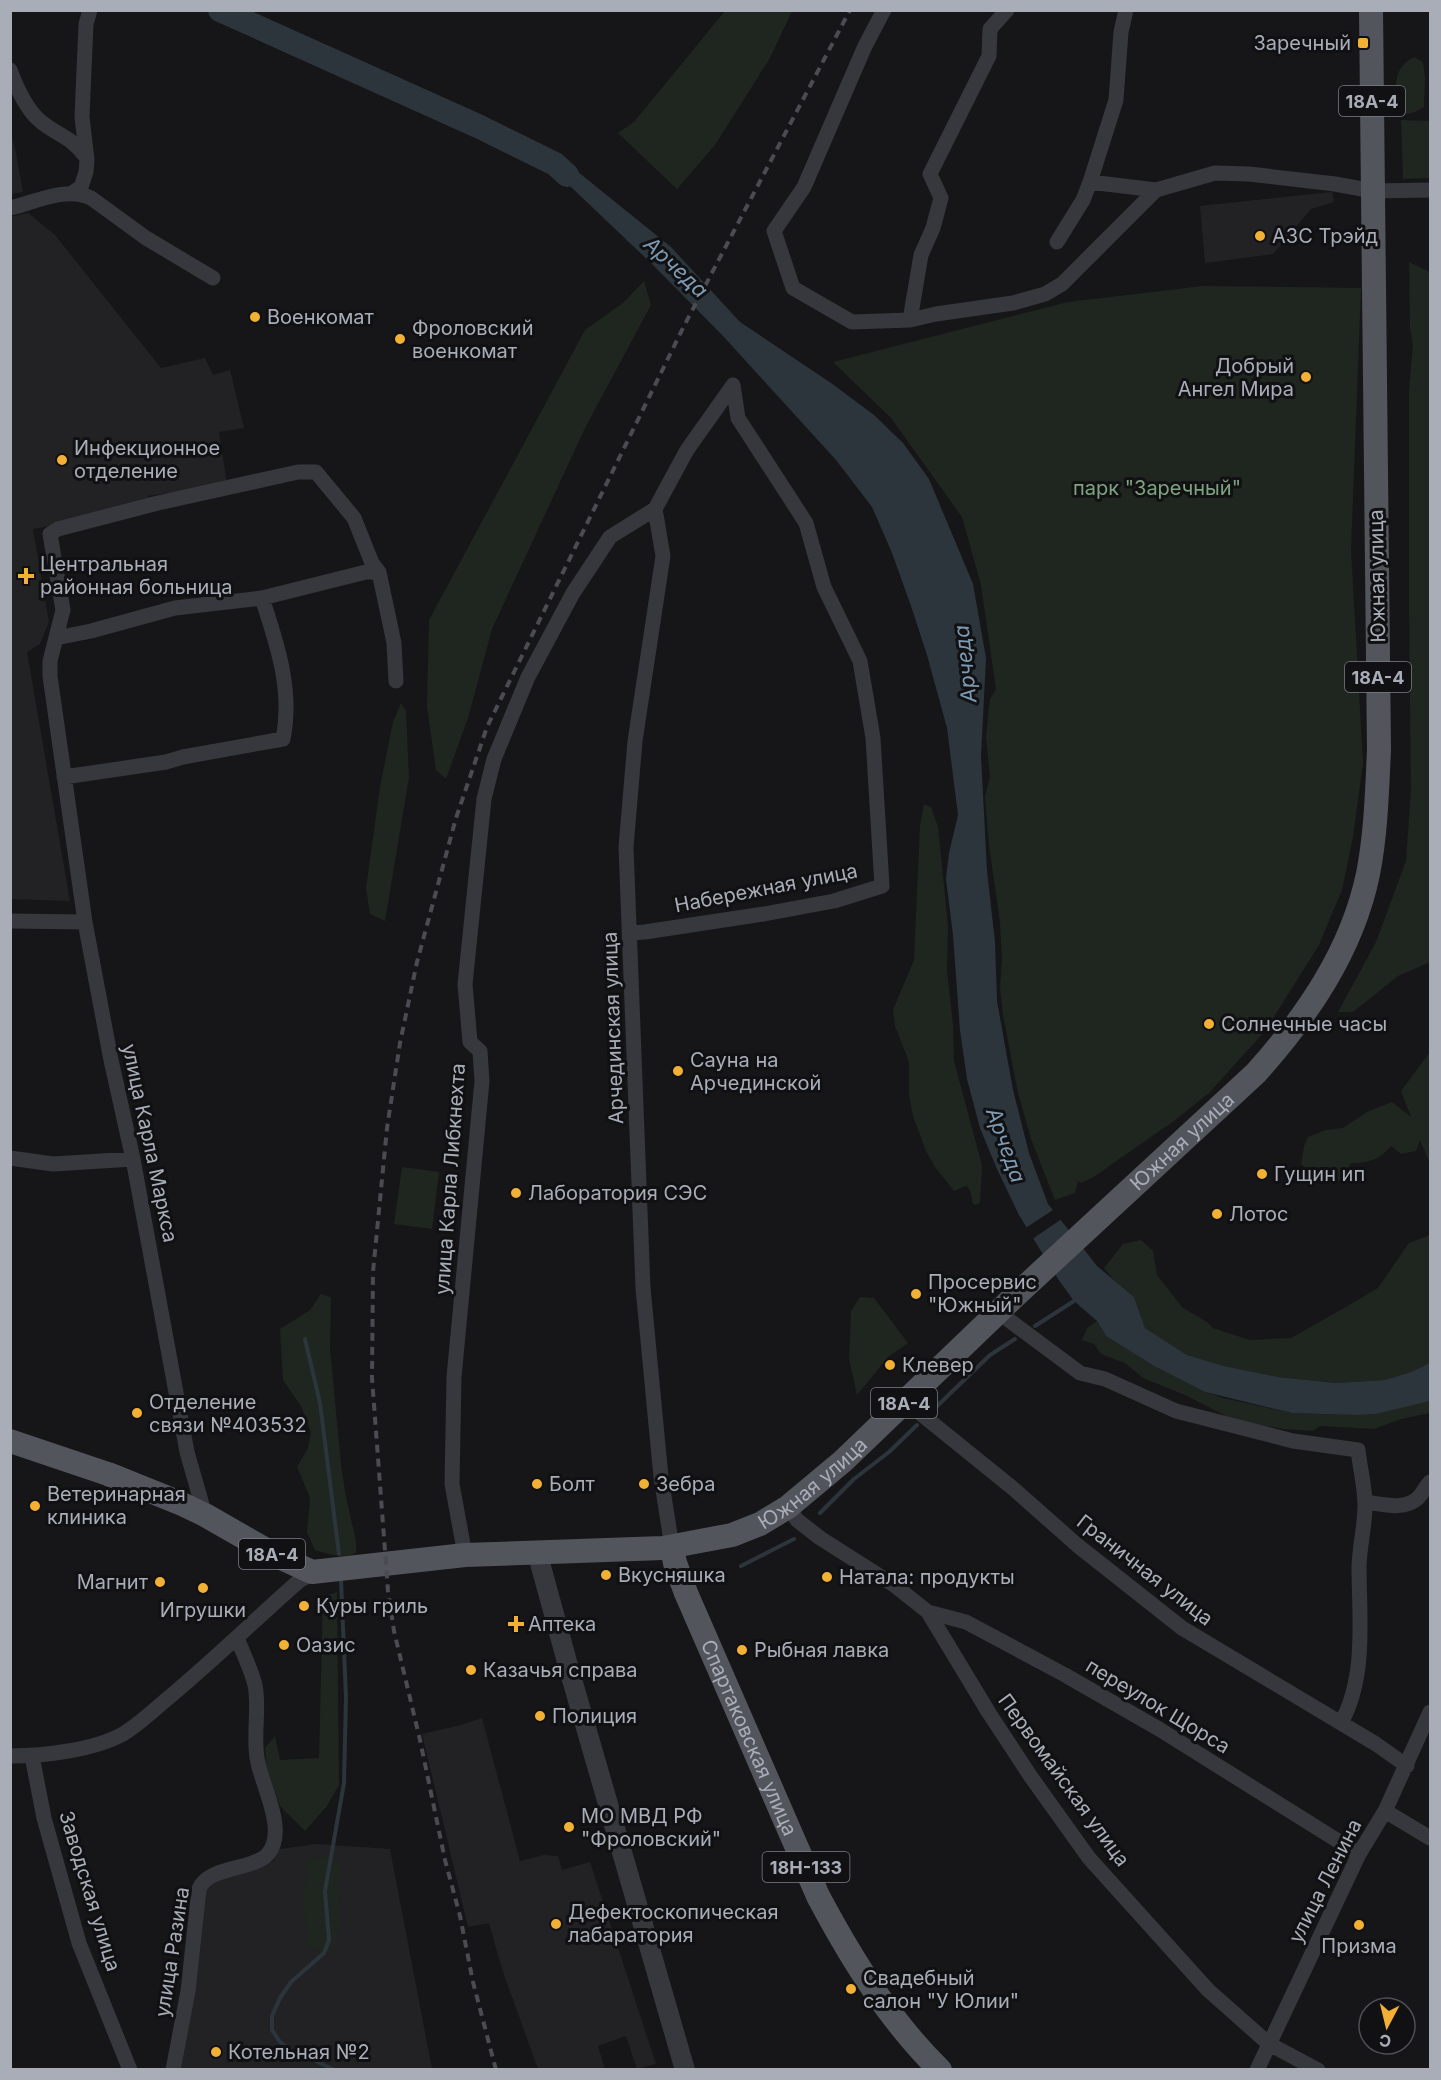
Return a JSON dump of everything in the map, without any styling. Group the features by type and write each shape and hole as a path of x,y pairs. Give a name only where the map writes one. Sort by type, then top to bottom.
{"main road":[{"name":"18А-4","path":"1371,10 1373,191"},
{"name":"Южная улица","path":"321,1571 420,1558 672,1547 732,1535 760,1524 788,1507 843,1461 1016,1295 1256,1073 1287,1038 1321,990 1338,957 1353,921 1367,876 1375,828 1379,750 1373,191"},
{"name":"18А-4","path":"10,1441 108,1474 205,1515 274,1555 304,1569 321,1571"},
{"name":"Спартаковская улица","path":"672,1547 686,1593 818,1896 867,1981 925,2055 940,2070"}],"street":[{"path":"72,193 81,187 86,172 82,107 86,24 90,10"},
{"path":"884,10 865,46 804,187 774,231 793,288 852,322 910,320 1013,303 1045,294 1062,284 1156,190"},
{"path":"910,320 921,255 933,228 941,198 930,174 989,56 990,29 1007,10"},
{"path":"1058,242 1083,200 1116,100 1121,32 1126,10"},
{"path":"10,70 23,98 36,118 76,143 87,159"},
{"path":"1090,182 1156,190 1215,173 1249,174 1373,191 1431,190"},
{"path":"10,208 57,195 82,194 91,198 146,238 213,278"},
{"name":"улица Карла Либкнехта","path":"465,1555 452,1484 454,1377 482,1081 480,1051 470,1042 465,984 484,799 494,759 528,677 573,593 610,537 655,509 687,450 733,385"},
{"name":"Набережная улица","path":"630,933 764,915 834,901 882,886 873,738 860,661 824,587 806,523 738,418 733,385"},
{"name":"улица Карла Маркса","path":"205,1515 182,1426 133,1159 111,1060 85,922 50,676 50,661 63,610 50,534 57,529 158,503 298,472 316,472 354,518 372,563 379,572 394,643 396,681"},
{"name":"Арчединская улица","path":"655,509 663,556 634,752 626,848 643,1288 661,1477 672,1547"},
{"path":"56,638 175,608 262,598 366,572 379,572"},
{"path":"64,777 166,762 283,739 287,718 283,671 262,598"},
{"path":"10,921 85,922"},
{"path":"10,1158 53,1164 116,1158 133,1159"},
{"path":"998,1312 1080,1373 1105,1379 1176,1411 1293,1441 1358,1450 1365,1502 1359,1561 1360,1631 1356,1682 1341,1723"},
{"name":"Граничная улица","path":"906,1401 1015,1490 1077,1545 1182,1628 1376,1744 1407,1766"},
{"path":"1365,1502 1407,1505 1418,1498 1431,1482"},
{"name":"Первомайская улица","path":"788,1507 797,1520 820,1538 894,1585 928,1612 995,1722 1089,1858 1208,1990 1269,2044 1318,2070"},
{"path":"537,1552 685,2070"},
{"path":"10,1756 32,1756 100,1743 122,1734 142,1721 300,1580 321,1571"},
{"name":"переулок Щорса","path":"928,1612 966,1622 1065,1675 1159,1729 1359,1854"},
{"name":"улица Разина","path":"172,2070 188,1991 201,1884 211,1876 264,1858 271,1851 274,1836 273,1813 257,1762 255,1685 237,1638"},
{"name":"улица Ленина","path":"1257,2070 1359,1854 1385,1811 1431,1712"},
{"name":"Заводская улица","path":"32,1756 44,1818 79,1943 130,2070"},
{"path":"1385,1811 1431,1838"}],"shaded area":[{"path":"11,135 23,192 11,194"},
{"path":"1332,192 1334,202 1311,209 1273,254 1205,263 1200,206"},
{"name":"Центральная районная больница","path":"28,213 55,235 161,368 205,358 213,375 230,370 244,428 219,432 227,484 148,496 150,507 33,529 49,622 40,644 27,652 70,901 11,899 10,217"},
{"path":"482,1718 520,1861 544,1855 558,1856 562,1870 590,1862 656,2064 637,2069 626,2036 598,2046 605,2069 538,2069 502,1969 489,1923 468,1927 422,1734"},
{"path":"316,1844 390,1849 432,2069 180,2070 202,1898 209,1881 274,1861 273,1850"}],"green space":[{"path":"725,11 792,11 770,58 715,145 677,189 618,133 634,122"},
{"path":"1414,57 1423,62 1424,107 1412,113 1399,113 1396,81 1401,67"},
{"path":"1401,120 1430,121 1430,178 1403,179"},
{"path":"1409,262 1430,272 1430,962 1398,976 1353,1012 1338,1012 1376,942 1406,861 1411,789 1409,389 1413,345 1410,327"},
{"path":"644,281 651,305 585,428 492,629 468,718 446,779 436,770 427,707 429,620 585,330 624,302"},
{"name":"парк \"Заречный\"","path":"1203,286 1361,288 1351,550 1363,763 1353,837 1342,890 1319,945 1265,1031 1209,1093 1174,1121 1092,1178 1081,1183 1078,1181 1075,1193 1055,1200 1031,1139 1018,1093 1003,1015 1000,987 1002,960 1000,922 989,846 985,796 990,777 986,737 990,699 996,689 981,585 962,517 891,418 833,362 1068,302"},
{"path":"401,703 406,711 409,777 385,921 370,914 366,888 380,787 393,722"},
{"path":"924,804 931,807 938,827 948,926 947,971 953,1024 954,1061 982,1165 980,1203 975,1205 970,1190 966,1186 954,1191 935,1167 926,1151 913,1116 909,1095 909,1062 895,1026 893,1010 914,960 920,826"},
{"path":"1430,1052 1430,1164 1420,1140 1416,1151 1401,1154 1391,1146 1373,1160 1351,1163 1341,1180 1329,1184 1313,1175 1301,1164 1308,1137 1326,1130 1343,1128 1367,1112 1392,1102 1411,1117 1401,1091"},
{"path":"402,1167 439,1172 432,1229 394,1224"},
{"path":"1430,1235 1430,1363 1385,1380 1336,1383 1278,1377 1224,1366 1187,1355 1145,1328 1134,1297 1104,1268 1123,1244 1141,1240 1153,1251 1157,1275 1183,1308 1213,1328 1250,1340 1291,1338 1378,1288 1409,1243"},
{"path":"321,1294 331,1297 330,1348 341,1465 356,1541 356,1553 346,1556 315,1550 307,1532 310,1498 297,1467 308,1448 311,1432 301,1406 283,1380 280,1329 310,1310"},
{"path":"860,1297 874,1298 908,1343 889,1356 857,1395 849,1358 851,1311"},
{"path":"1097,1321 1106,1336 1154,1366 1205,1392 1223,1398 1292,1413 1355,1415 1430,1401 1430,1413 1401,1419 1374,1429 1320,1426 1312,1431 1244,1422 1228,1417 1185,1395 1143,1378 1125,1363 1101,1354 1094,1344 1082,1340 1087,1328"},
{"path":"337,1592 339,1785 327,1806 305,1831 280,1806 266,1766 265,1748 275,1736 280,1760 319,1758 323,1597"},
{"path":"323,1856 340,1866 340,1926 332,1951 321,1953 309,1945 304,1903 309,1860"}],"water":[{"path":"529,147 557,155 671,247 740,322 874,415 903,443 929,479 973,584 986,658 981,756 987,871 995,942 997,1001 1013,1090 1029,1153 1048,1204 1097,1266 1134,1297 1145,1328 1187,1355 1224,1366 1278,1377 1336,1383 1385,1380 1430,1363 1430,1401 1375,1414 1292,1413 1205,1392 1154,1366 1106,1336 1097,1321 1074,1301 1058,1279 1019,1215 997,1169 980,1128 967,1079 960,1030 953,935 946,879 949,853 958,815 947,728 911,606 872,507 836,460 723,336 653,265"}],"pier":[{"path":"1056,1208 1063,1218 1031,1240 1024,1229"}],"waterway":[{"name":"Арчеда","path":"220,10 480,127 555,164 567,175"},
{"path":"1035,1326 1074,1301"},
{"path":"305,1339 320,1403 339,1554"},
{"path":"932,1411 990,1355 1015,1339"},
{"path":"820,1513 854,1479 889,1452 917,1425"},
{"path":"741,1566 794,1539"},
{"path":"703,1582 710,1579"},
{"path":"334,2070 294,2053 280,2042 272,2030 272,2016 291,1982 324,1953 329,1940 325,1891 344,1783 346,1697 341,1580"}],"railway":[{"path":"496,2070 445,1860 394,1631 388,1591 372,1378 373,1272 387,1128 400,1043 417,962 456,818 487,727 684,326 850,10"}],"place":[{"name":"Заречный","path":"1363,43"},
{"name":"АЗС Трэйд","path":"1260,236"},
{"name":"Военкомат","path":"255,317"},
{"name":"Фроловский военкомат","path":"400,339"},
{"name":"Добрый Ангел Мира","path":"1306,377"},
{"name":"Инфекционное отделение","path":"62,460"},
{"name":"Центральная районная больница","path":"26,576"},
{"name":"Солнечные часы","path":"1209,1024"},
{"name":"Сауна на Арчединской","path":"678,1071"},
{"name":"Гущин ип","path":"1262,1174"},
{"name":"Лаборатория СЭС","path":"516,1193"},
{"name":"Лотос","path":"1217,1214"},
{"name":"Просервис \"Южный\"","path":"916,1294"},
{"name":"Клевер","path":"890,1365"},
{"name":"Отделение связи №403532","path":"137,1413"},
{"name":"Болт","path":"537,1484"},
{"name":"Зебра","path":"644,1484"},
{"name":"Ветеринарная клиника","path":"35,1506"},
{"name":"Вкусняшка","path":"606,1575"},
{"name":"Натала: продукты","path":"827,1577"},
{"name":"Магнит","path":"160,1582"},
{"name":"Игрушки","path":"203,1588"},
{"name":"Куры гриль","path":"304,1606"},
{"name":"Аптека","path":"516,1624"},
{"name":"Оазис","path":"284,1645"},
{"name":"Рыбная лавка","path":"742,1650"},
{"name":"Казачья справа","path":"471,1670"},
{"name":"Полиция","path":"540,1716"},
{"name":"МО МВД РФ \"Фроловский\"","path":"569,1827"},
{"name":"Дефектоскопическая лабаратория","path":"556,1924"},
{"name":"Призма","path":"1359,1925"},
{"name":"Свадебный салон \"У Юлии\"","path":"851,1989"},
{"name":"Котельная №2","path":"216,2052"}]}
